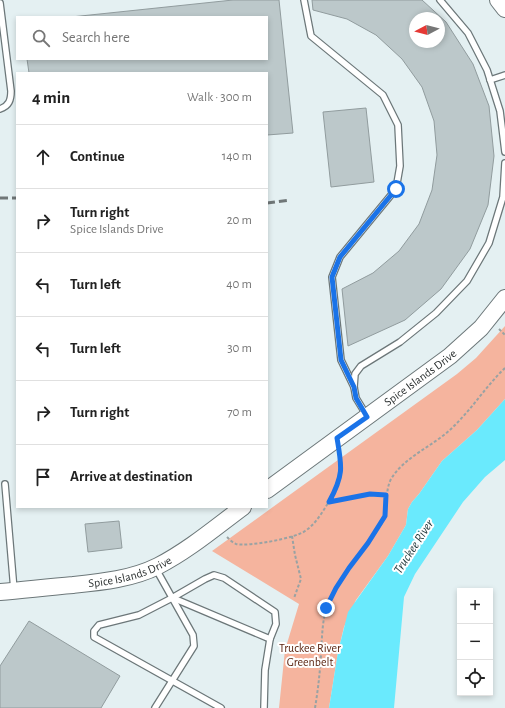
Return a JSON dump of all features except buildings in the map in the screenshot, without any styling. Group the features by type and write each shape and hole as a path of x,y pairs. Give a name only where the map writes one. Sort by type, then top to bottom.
{"street":[{"path":"498,0 505,9"},
{"name":"Spice Islands Drive","path":"268,489 450,356 481,328 505,298"},
{"name":"Spice Islands Drive","path":"7,591 118,579 138,574 175,556 242,508"}],"lane":[{"path":"304,0 311,36 384,95 398,125 400,166 396,189 340,257 332,277 341,360 354,387"},
{"path":"440,0 468,33 487,70 500,111 505,152"},
{"path":"0,3 11,91 11,100 6,107 0,109"},
{"path":"490,80 505,75"},
{"path":"367,417 356,398 354,387 355,374 361,366 400,342 436,313 467,281 489,243 504,198 505,163"},
{"path":"5,484 7,591"},
{"path":"155,567 193,635 194,646 155,708"},
{"path":"221,708 94,637 94,631 100,625 139,615 214,575 224,578 275,612 276,624 270,639 265,670 264,708"},
{"path":"172,598 270,639"}],"path":[{"path":"315,708 321,668 323,623 326,608 336,588 385,516 387,489 391,480 403,465 452,429 505,368"},
{"path":"215,528 235,544 239,545 251,545 267,542 304,532 314,523 330,500 339,481 342,465 337,438"},
{"path":"330,500 329,502 370,494 386,495"},
{"path":"292,536 301,579 294,598"}],"green space":[{"name":"Truckee River Greenbelt","path":"505,326 505,399 477,430 442,461 408,509 406,525 388,556 356,600 344,627 338,652 329,708 279,708 285,650 299,604 212,551 457,374 476,358"}],"water":[{"name":"Truckee River","path":"505,399 505,460 485,477 463,502 415,574 404,597 394,708 329,708 338,652 348,612 388,556 406,525 408,509 442,461 477,430"}],"railway":[{"path":"0,198 16,198"},
{"path":"268,203 290,200"}],"route":[{"path":"326,608 336,588 385,516 386,507 386,495 370,494 342,498 329,502 339,481 342,465 337,438 367,417 356,398 354,387 341,360 332,277 340,257 396,189"}]}
